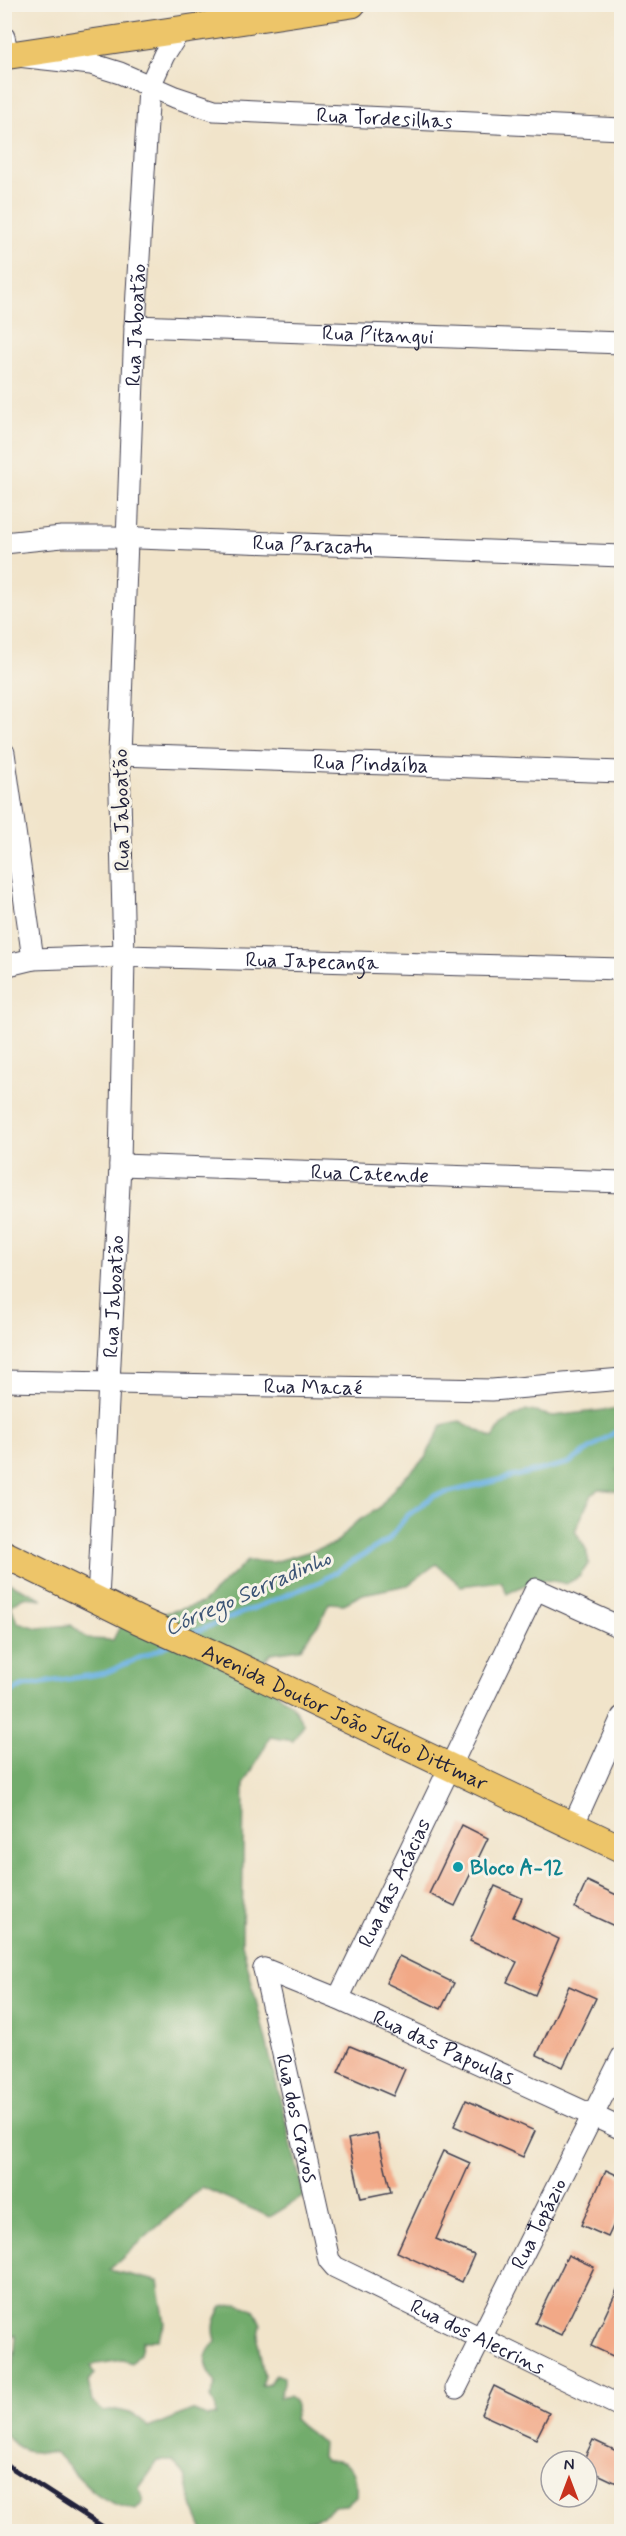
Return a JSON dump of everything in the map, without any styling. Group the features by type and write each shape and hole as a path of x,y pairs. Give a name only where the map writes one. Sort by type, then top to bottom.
{"main road":[{"path":"6,49 180,30 352,4"},
{"name":"Avenida Doutor João Júlio Dittmar","path":"4,1554 621,1849"}],"street":[{"name":"Rua Jaboatão","path":"98,1599 120,1165 124,956 119,754 135,326 149,88 164,55 180,30"},
{"name":"Rua Tordesilhas","path":"6,49 91,64 120,73 149,88 214,110 621,129"},
{"name":"Rua Pitangui","path":"135,326 621,343"},
{"name":"Rua Paracatu","path":"4,543 62,537 127,538 621,555"},
{"path":"4,753 33,959"},
{"name":"Rua Pindaíba","path":"119,754 621,772"},
{"name":"Rua Japecanga","path":"4,966 33,959 124,956 621,969"},
{"name":"Rua Catende","path":"120,1165 621,1182"},
{"name":"Rua Macaé","path":"4,1381 492,1390 621,1379"},
{"name":"Rua das Acácias","path":"338,1999 536,1589 621,1628"},
{"path":"573,1826 621,1718"},
{"name":"Rua das Papoulas","path":"264,1969 338,1999 621,2129"},
{"name":"Rua dos Cravos","path":"264,1969 329,2260 335,2267"},
{"name":"Rua Topázio","path":"456,2388 621,2057"},
{"name":"Rua dos Alecrins","path":"335,2267 621,2407"}],"green space":[{"path":"621,1408 621,1467 617,1470 621,1480 621,1494 616,1491 598,1489 591,1496 575,1531 586,1549 589,1563 579,1577 566,1584 549,1580 535,1581 507,1594 501,1581 461,1586 436,1564 408,1585 363,1594 344,1604 329,1603 320,1622 300,1649 271,1653 253,1674 291,1704 304,1724 293,1741 270,1737 244,1785 242,1943 304,2196 270,2217 202,2187 109,2270 158,2281 165,2324 158,2340 143,2340 140,2354 132,2363 122,2360 91,2365 95,2374 88,2381 92,2401 104,2411 116,2410 129,2413 140,2419 148,2428 192,2410 207,2417 216,2415 216,2407 210,2398 216,2382 206,2367 206,2357 216,2342 214,2328 216,2320 222,2307 238,2304 254,2309 261,2324 258,2342 264,2376 261,2386 269,2384 275,2374 284,2377 279,2398 289,2396 294,2401 296,2409 294,2419 322,2443 321,2457 325,2461 334,2460 347,2464 351,2468 356,2480 356,2496 346,2505 334,2506 322,2516 307,2520 311,2531 203,2531 193,2508 185,2476 173,2461 158,2461 139,2488 143,2501 136,2509 111,2502 82,2481 56,2453 42,2453 21,2448 9,2440 5,2434 5,2386 14,2363 16,2334 5,2340 5,1581 43,1599 23,1597 11,1606 17,1622 38,1628 71,1625 88,1639 113,1640 122,1622 149,1613 162,1614 202,1603 247,1561 274,1562 335,1544 356,1522 379,1508 396,1486 425,1458 442,1425 460,1421 493,1438 502,1424 526,1410 553,1416"}],"building":[{"name":"Bloco A-12","path":"462,1825 488,1838 455,1906 429,1894"},
{"path":"587,1881 621,1897 621,1929 575,1908"},
{"path":"495,1886 522,1898 513,1917 559,1939 535,1995 507,1982 517,1962 470,1941"},
{"path":"399,1956 454,1983 441,2009 386,1983"},
{"path":"569,1986 596,1998 563,2067 537,2055"},
{"path":"350,2046 405,2069 393,2096 338,2072"},
{"path":"466,2100 535,2131 523,2157 454,2126"},
{"path":"377,2133 391,2192 361,2198 348,2139"},
{"path":"443,2151 470,2163 436,2239 474,2255 462,2282 397,2252"},
{"path":"606,2170 621,2177 621,2209 608,2237 581,2225"},
{"path":"568,2255 594,2267 561,2335 535,2323"},
{"path":"621,2281 621,2348 617,2358 591,2346"},
{"path":"494,2386 549,2413 536,2439 481,2414"},
{"path":"593,2440 621,2453 621,2485 599,2475 599,2449 589,2449"}],"waterway":[{"name":"Córrego Serradinho","path":"190,1634 321,1581 388,1540 407,1516 433,1496 569,1463 615,1432"},
{"name":"Córrego Serradinho","path":"4,1695 24,1686 105,1673 171,1644"}],"railway":[{"path":"4,2463 111,2532"}],"place":[{"name":"Bloco A-12","path":"458,1867"}]}
